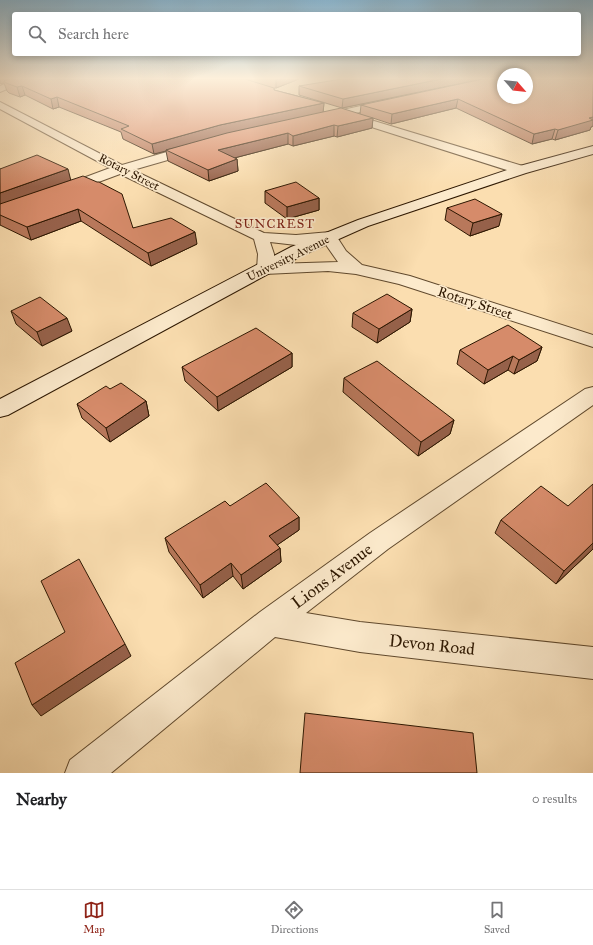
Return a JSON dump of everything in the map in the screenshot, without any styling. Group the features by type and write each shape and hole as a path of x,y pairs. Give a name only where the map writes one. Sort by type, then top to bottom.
{"street":[{"name":"Rotary Street","path":"19,115 121,169 261,237 296,240 330,237 334,247 344,259 356,269"},
{"path":"309,120 334,115"},
{"path":"343,115 521,170"},
{"path":"50,195 121,169 203,145"},
{"name":"University Avenue","path":"0,409 298,251 363,222 521,170 593,150"},
{"path":"261,237 266,254 265,269"},
{"name":"Rotary Street","path":"265,269 320,266 356,269 404,280 593,341"},
{"name":"Lions Avenue","path":"83,773 271,622 379,541 593,394"},
{"name":"Devon Road","path":"271,622 360,637 593,663"}],"building":[{"path":"102,115 267,115 220,125 152,144 121,129 129,126"},
{"path":"309,115 364,115 373,118 338,126 334,125 293,136 288,133 218,150 237,159 208,170 166,150 227,133"},
{"path":"493,115 593,115 593,117 589,118 593,120 558,130 555,129 534,134"},
{"path":"37,155 68,169 0,193 0,169"},
{"path":"83,176 99,182 122,194 133,228 171,218 195,232 148,253 78,209 27,227 0,215 0,204"},
{"path":"296,182 319,198 287,207 265,191"},
{"path":"475,199 502,214 473,223 447,208"},
{"path":"387,294 412,309 379,329 353,313"},
{"path":"40,297 67,318 37,332 11,311"},
{"path":"508,325 542,347 519,360 513,356 488,370 460,350"},
{"path":"256,328 292,353 217,397 182,367"},
{"path":"377,361 454,420 421,442 344,378"},
{"path":"121,383 146,401 106,428 77,404 106,386 110,389"},
{"path":"266,483 299,517 269,536 280,548 241,575 231,563 200,585 165,538 225,501 230,506"},
{"path":"593,484 593,543 564,571 501,520 541,486 568,506"},
{"path":"79,559 125,644 32,705 15,663 65,632 41,581"},
{"path":"305,713 473,733 477,773 300,773"}],"district":[{"name":"SUNCREST","path":"275,224"}]}
